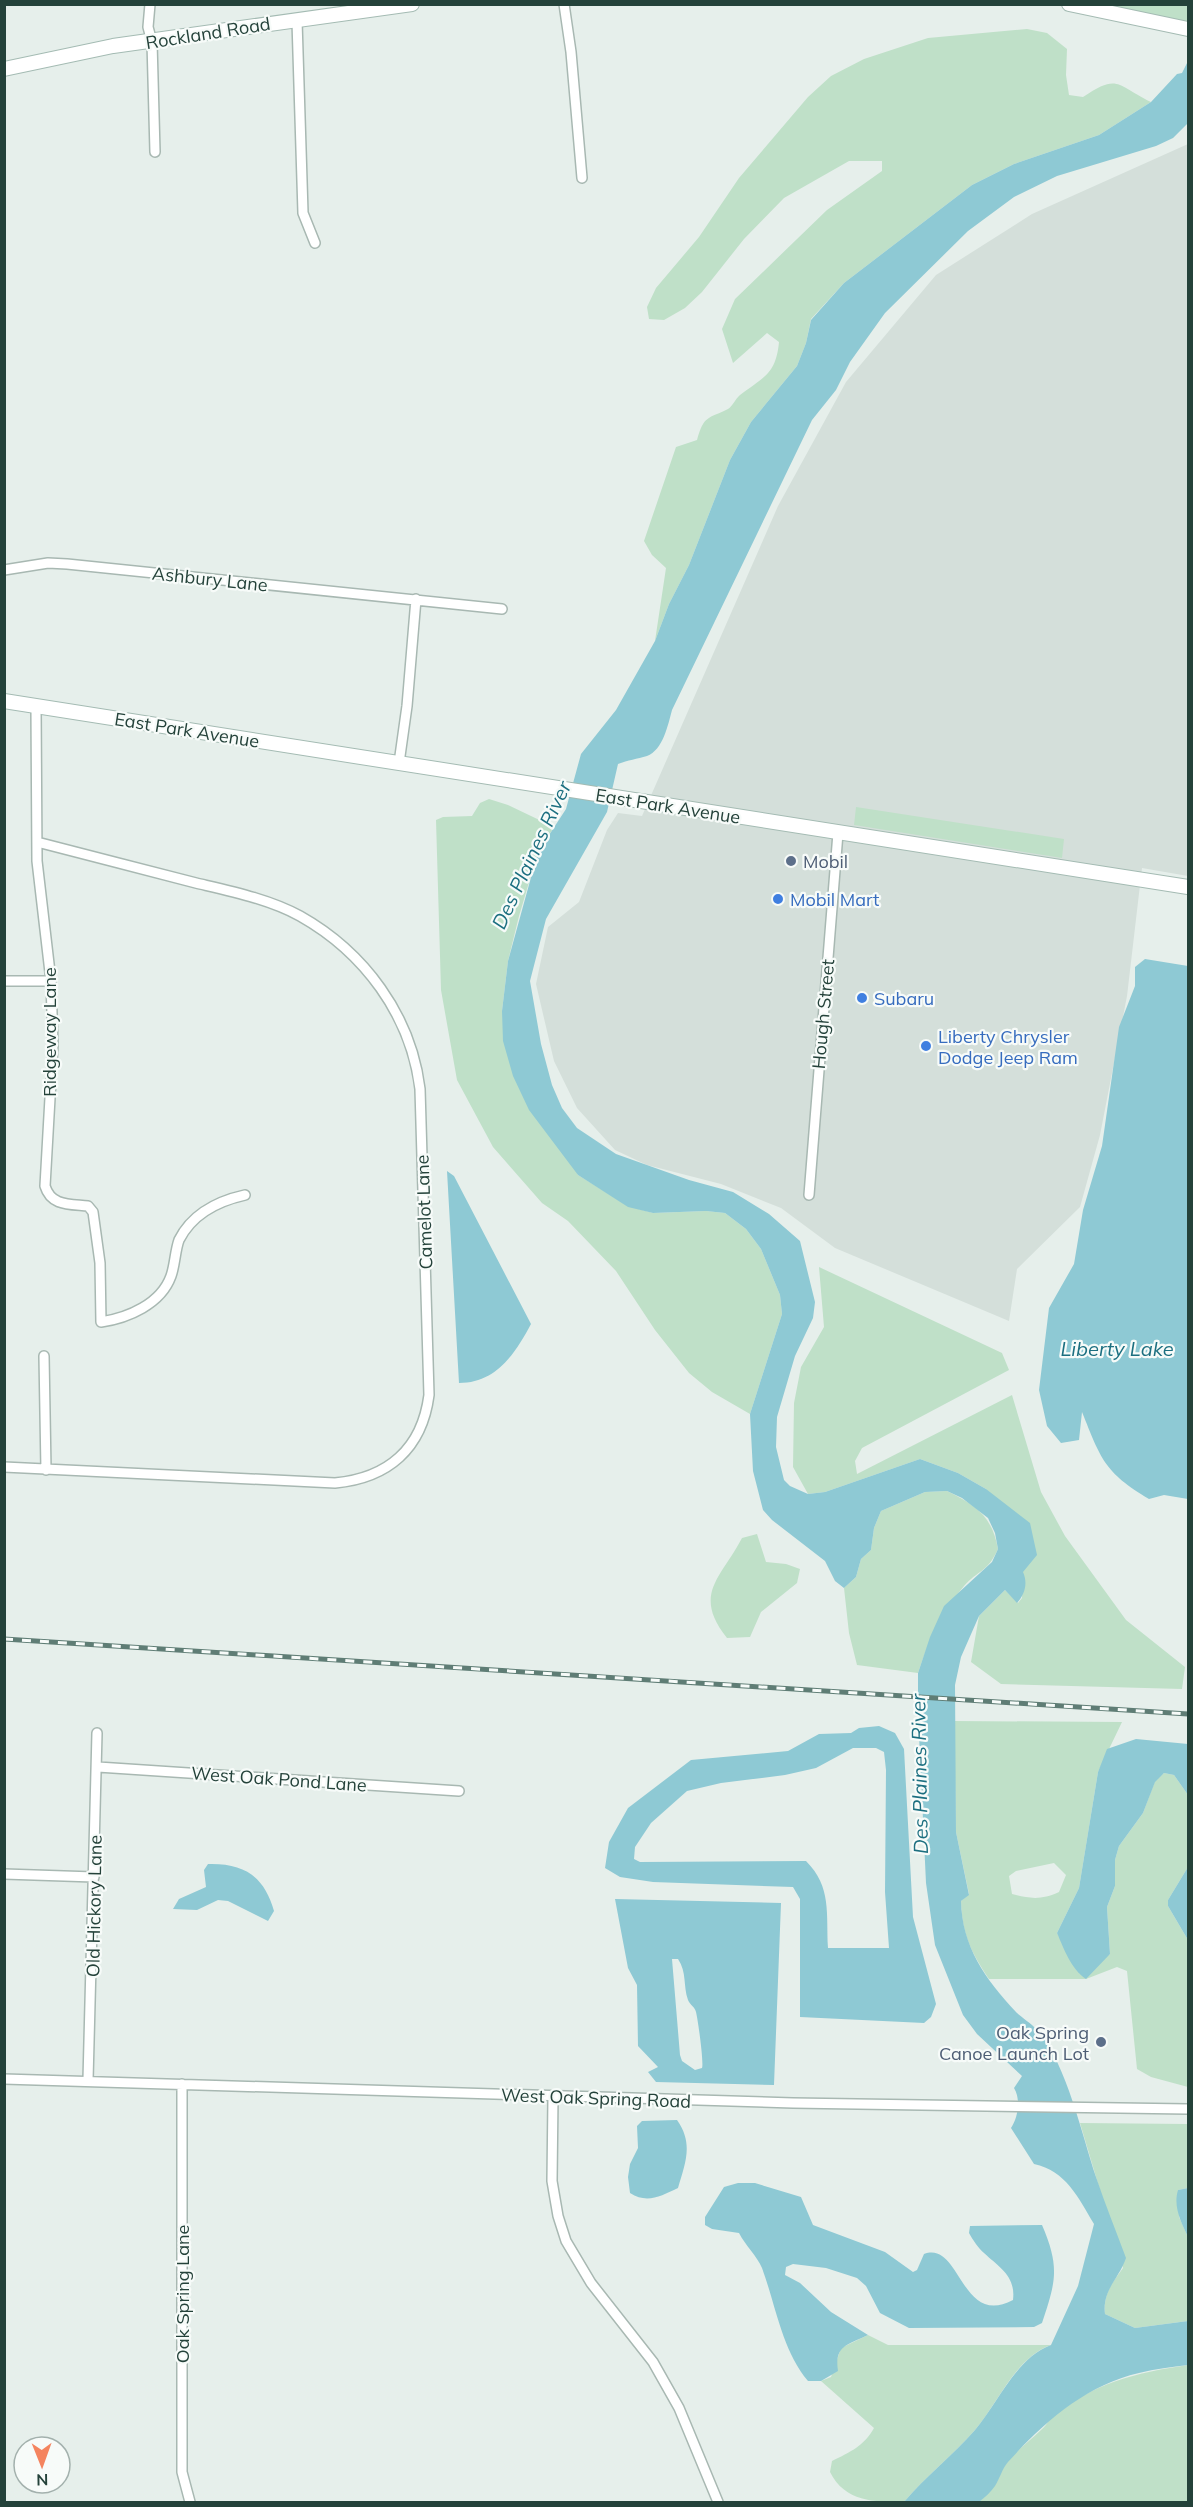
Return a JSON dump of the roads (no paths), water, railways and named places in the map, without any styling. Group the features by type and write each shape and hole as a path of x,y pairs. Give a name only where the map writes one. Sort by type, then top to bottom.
{"main road":[{"name":"Rockland Road","path":"4,69 113,46 412,4"},
{"path":"1069,4 1188,29"},
{"name":"East Park Avenue","path":"4,701 1188,887"}],"street":[{"path":"150,4 148,27 152,42 155,152"},
{"path":"564,4 571,52 582,178"},
{"path":"297,21 303,213 315,243"},
{"name":"Ashbury Lane","path":"4,570 48,563 67,564 502,609"},
{"path":"399,763 407,705 416,599"},
{"name":"Ridgeway Lane","path":"36,706 37,861 51,981 53,1045 45,1186 48,1196 56,1202 88,1206 93,1212 100,1263 101,1322 115,1320 152,1302 165,1289 176,1262 178,1242 196,1217 225,1199 245,1195"},
{"name":"Hough Street","path":"809,1195 838,833"},
{"name":"Camelot Lane","path":"4,1467 335,1483 354,1481 371,1477 385,1469 409,1448 427,1411 429,1395 420,1089 410,1045 399,1017 385,994 364,966 341,944 299,915 245,895 37,842"},
{"path":"4,981 51,981"},
{"path":"44,1356 46,1470"},
{"name":"Old Hickory Lane","path":"88,2080 98,1733"},
{"name":"West Oak Pond Lane","path":"98,1767 459,1791"},
{"path":"4,1874 94,1877"},
{"name":"West Oak Spring Road","path":"4,2079 553,2097 1188,2109"},
{"name":"Oak Spring Lane","path":"182,2084 183,2472 190,2502"},
{"path":"553,2097 552,2181 558,2216 566,2241 591,2283 658,2370 698,2448 718,2502"}],"water":[{"path":"1188,61 1188,123 1173,138 1156,146 1057,176 1014,197 968,231 885,313 850,362 836,390 812,420 672,710 661,743 653,753 647,756 618,764 607,812 546,919 530,981 541,1044 552,1085 562,1108 577,1128 616,1154 689,1180 733,1192 769,1214 800,1241 815,1302 813,1318 795,1356 777,1417 776,1447 784,1480 790,1486 808,1494 825,1492 920,1459 958,1473 986,1489 1030,1523 1037,1555 1023,1572 1025,1588 1022,1596 1017,1603 1005,1590 979,1616 961,1657 955,1685 956,1832 969,1895 961,1901 962,1917 971,1947 985,1974 1016,2012 1035,2027 1047,2044 1065,2080 1096,2177 1126,2258 1108,2291 1105,2314 1135,2328 1188,2321 1188,2365 1139,2373 1101,2386 1083,2396 1051,2420 1022,2447 1006,2465 997,2483 979,2502 904,2502 975,2430 1018,2370 1039,2351 1051,2345 1078,2286 1094,2224 1070,2186 1055,2173 1034,2164 1011,2128 1018,2108 1014,2088 1022,2076 977,2034 963,2015 935,1945 926,1883 918,1673 930,1637 944,1606 992,1562 998,1549 995,1533 988,1518 962,1498 947,1491 925,1492 881,1511 874,1528 871,1550 861,1559 856,1577 844,1588 835,1581 825,1561 772,1520 763,1510 753,1471 750,1414 782,1314 780,1295 761,1249 746,1229 725,1213 706,1211 653,1213 628,1207 578,1175 529,1110 513,1076 503,1041 502,1011 508,961 538,852 566,809 581,754 616,710 655,641 669,604 689,565 730,460 751,422 797,366 806,343 811,320 844,283 972,185 1014,164 1099,135 1151,102 1177,74 1182,73"},
{"name":"Liberty Lake","path":"1145,959 1188,966 1188,1499 1164,1495 1149,1499 1122,1481 1100,1453 1082,1412 1079,1440 1061,1443 1047,1426 1039,1390 1049,1308 1074,1264 1083,1210 1102,1146 1119,1027 1135,986 1135,967"},
{"path":"447,1171 454,1176 531,1324 503,1365 484,1378 472,1382 459,1383"},
{"path":"879,1726 895,1733 904,1749 913,1917 936,2004 931,2017 924,2023 800,2017 800,1899 793,1887 653,1882 620,1877 605,1868 609,1842 628,1808 691,1760 788,1751 819,1734 851,1733 859,1728","holes":["853,1748 876,1748 884,1752 886,1770 885,1892 889,1948 828,1948 824,1891 806,1861 640,1862 634,1859 635,1847 651,1823 687,1791 721,1783 785,1775 816,1768"]},
{"path":"1136,1739 1188,1744 1188,1795 1174,1775 1164,1773 1155,1782 1143,1813 1119,1846 1115,1860 1115,1886 1107,1907 1110,1954 1086,1979 1072,1964 1057,1933 1079,1888 1098,1772 1107,1749"},
{"path":"208,1864 221,1864 242,1869 258,1880 265,1889 274,1911 268,1921 228,1901 218,1900 197,1910 173,1909 179,1899 206,1887 204,1870"},
{"path":"1188,1867 1188,1940 1168,1906 1168,1900"},
{"path":"615,1899 781,1903 774,2085 656,2082 648,2072 658,2067 638,2046 637,1985 628,1968","holes":["672,1959 678,1959 683,1969 688,2000 695,2010 698,2023 702,2068 695,2070 682,2061 680,2055"]},
{"path":"677,2120 687,2145 678,2188 660,2196 648,2198 630,2193 628,2177 630,2164 638,2148 637,2126 642,2121"},
{"path":"738,2183 755,2183 801,2197 813,2225 885,2252 913,2272 917,2270 924,2254 936,2253 946,2259 971,2294 982,2303 995,2305 1013,2300 1012,2284 1001,2268 976,2244 969,2233 970,2226 1042,2225 1052,2252 1054,2274 1042,2323 1034,2327 909,2328 880,2313 866,2286 857,2278 826,2268 793,2264 786,2267 785,2275 800,2283 831,2312 868,2335 840,2351 837,2362 838,2371 821,2381 808,2381 799,2369 786,2342 757,2259 739,2233 712,2229 705,2225 705,2217 724,2187"},
{"path":"1188,2188 1188,2237 1178,2214 1176,2202 1178,2190"}],"railway":[{"path":"4,1639 1188,1714"}],"place":[{"name":"Mobil","path":"791,861"},
{"name":"Mobil Mart","path":"778,899"},
{"name":"Subaru","path":"862,998"},
{"name":"Liberty Chrysler Dodge Jeep Ram","path":"926,1046"},
{"name":"Oak Spring Canoe Launch Lot","path":"1101,2042"}],"water label":[{"name":"Des Plaines River","path":"531,855"},
{"name":"Des Plaines River","path":"919,1774"}]}
